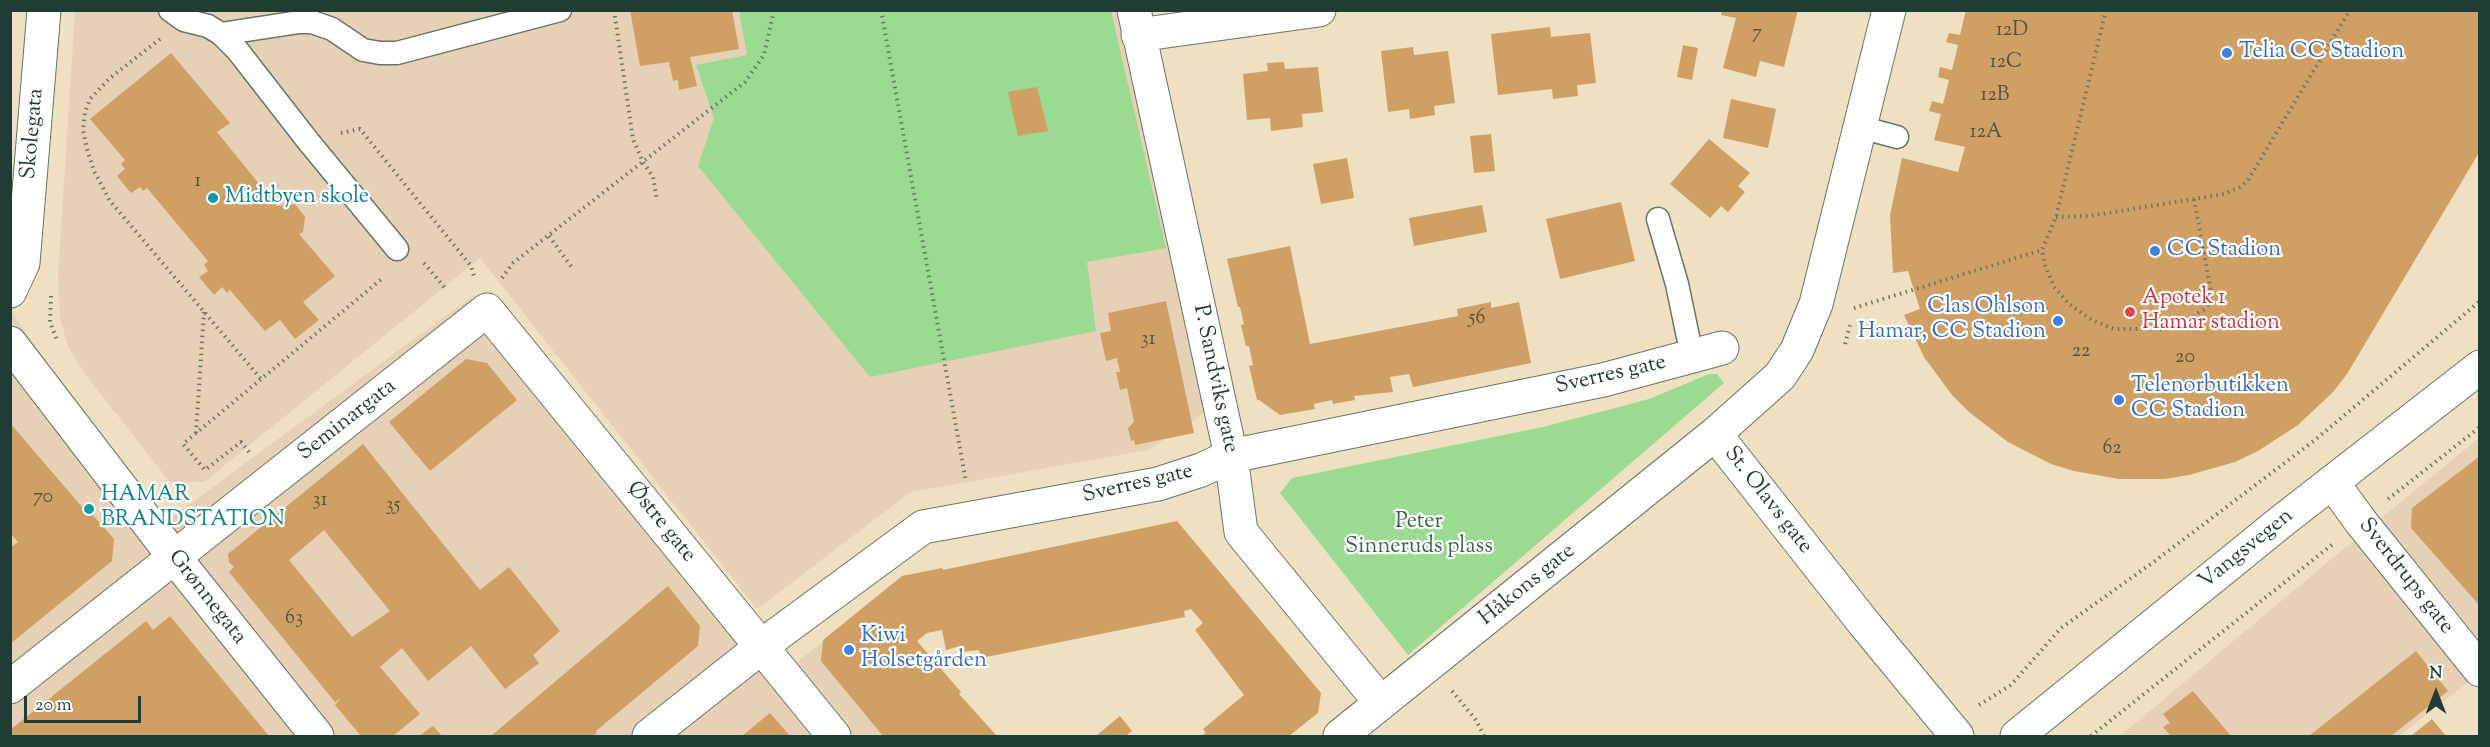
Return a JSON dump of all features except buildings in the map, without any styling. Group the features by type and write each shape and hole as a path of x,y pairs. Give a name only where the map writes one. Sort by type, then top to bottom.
{"main road":[{"name":"Skolegata","path":"10,291 23,263 44,10"},
{"path":"1136,23 1319,10"},
{"name":"St. Olavs gate","path":"1889,10 1816,304 1797,350 1780,376 1715,434 1855,613 1957,736"},
{"name":"P. Sandviks gate","path":"1136,23 1231,456 1241,532 1381,703"},
{"name":"Seminargata","path":"10,687 487,310"},
{"name":"Østre gate","path":"487,310 834,736"},
{"name":"Grønnegata","path":"10,343 175,558 317,736"},
{"name":"Sverres gate","path":"649,736 761,648 923,527 1158,484 1201,470 1231,456 1603,380 1707,352"},
{"name":"Vangsvegen","path":"2017,736 2332,482 2480,368"},
{"name":"Håkons gate","path":"1340,736 1715,434"},
{"name":"Sverdrups gate","path":"2332,482 2361,522 2480,670"}],"lane":[{"path":"221,34 299,22 313,16 363,50 397,53 560,10"},
{"path":"177,15 208,26 221,34 238,51 397,249"},
{"path":"1860,127 1897,137"},
{"path":"1658,219 1677,284 1707,352"}],"path":[{"path":"614,10 633,139 643,162 653,177 657,200"},
{"path":"487,310 498,283 513,263 746,82 764,55 774,10"},
{"path":"881,10 972,519"},
{"path":"2106,10 2056,217 2042,250 2054,287 2069,304 2092,320 2114,329 2165,329 2188,320 2207,307 2212,297 2194,199"},
{"path":"2056,217 2089,216 2224,194 2248,180 2350,10"},
{"path":"177,15 90,99 85,112 84,130 87,149 94,171 110,201 261,379"},
{"path":"308,141 360,129 471,266 487,310"},
{"path":"549,236 573,269"},
{"path":"241,460 250,454 241,442 205,470 183,444 406,260 397,249"},
{"path":"1854,308 2042,250"},
{"path":"427,267 445,288"},
{"path":"51,287 50,322 58,342"},
{"path":"1979,705 2011,685 2061,628 2315,440 2480,301"},
{"path":"196,433 204,311"},
{"path":"2091,736 2480,427"},
{"path":"1476,720 1484,736"}],"shaded area":[{"path":"75,11 1149,11 1220,403 1148,450 911,492 757,609 480,258 204,482 170,482 84,373 68,346 60,318 58,276"},
{"path":"474,295 788,669 879,598 962,707 931,736 11,736 10,309 128,481 164,523"},
{"path":"2479,438 2479,674 2399,736 2120,736 2359,536"}],"green space":[{"path":"739,11 1111,11 1166,248 1087,262 1096,331 870,377 698,166 714,118 696,65 747,55"},
{"name":"Peter Sinneruds plass","path":"1709,374 1717,374 1724,383 1408,655 1280,493 1292,478 1543,427 1649,399"}],"place":[{"name":"Telia CC Stadion","path":"2227,53"},
{"name":"Midtbyen skole","path":"213,198"},
{"name":"CC Stadion","path":"2155,251"},
{"name":"Apotek 1 Hamar stadion","path":"2130,312"},
{"name":"Clas Ohlson Hamar, CC Stadion","path":"2058,321"},
{"name":"Telenorbutikken CC Stadion","path":"2119,400"},
{"name":"HAMAR BRANDSTATION","path":"89,509"},
{"name":"Kiwi Holsetgården","path":"849,650"}]}
